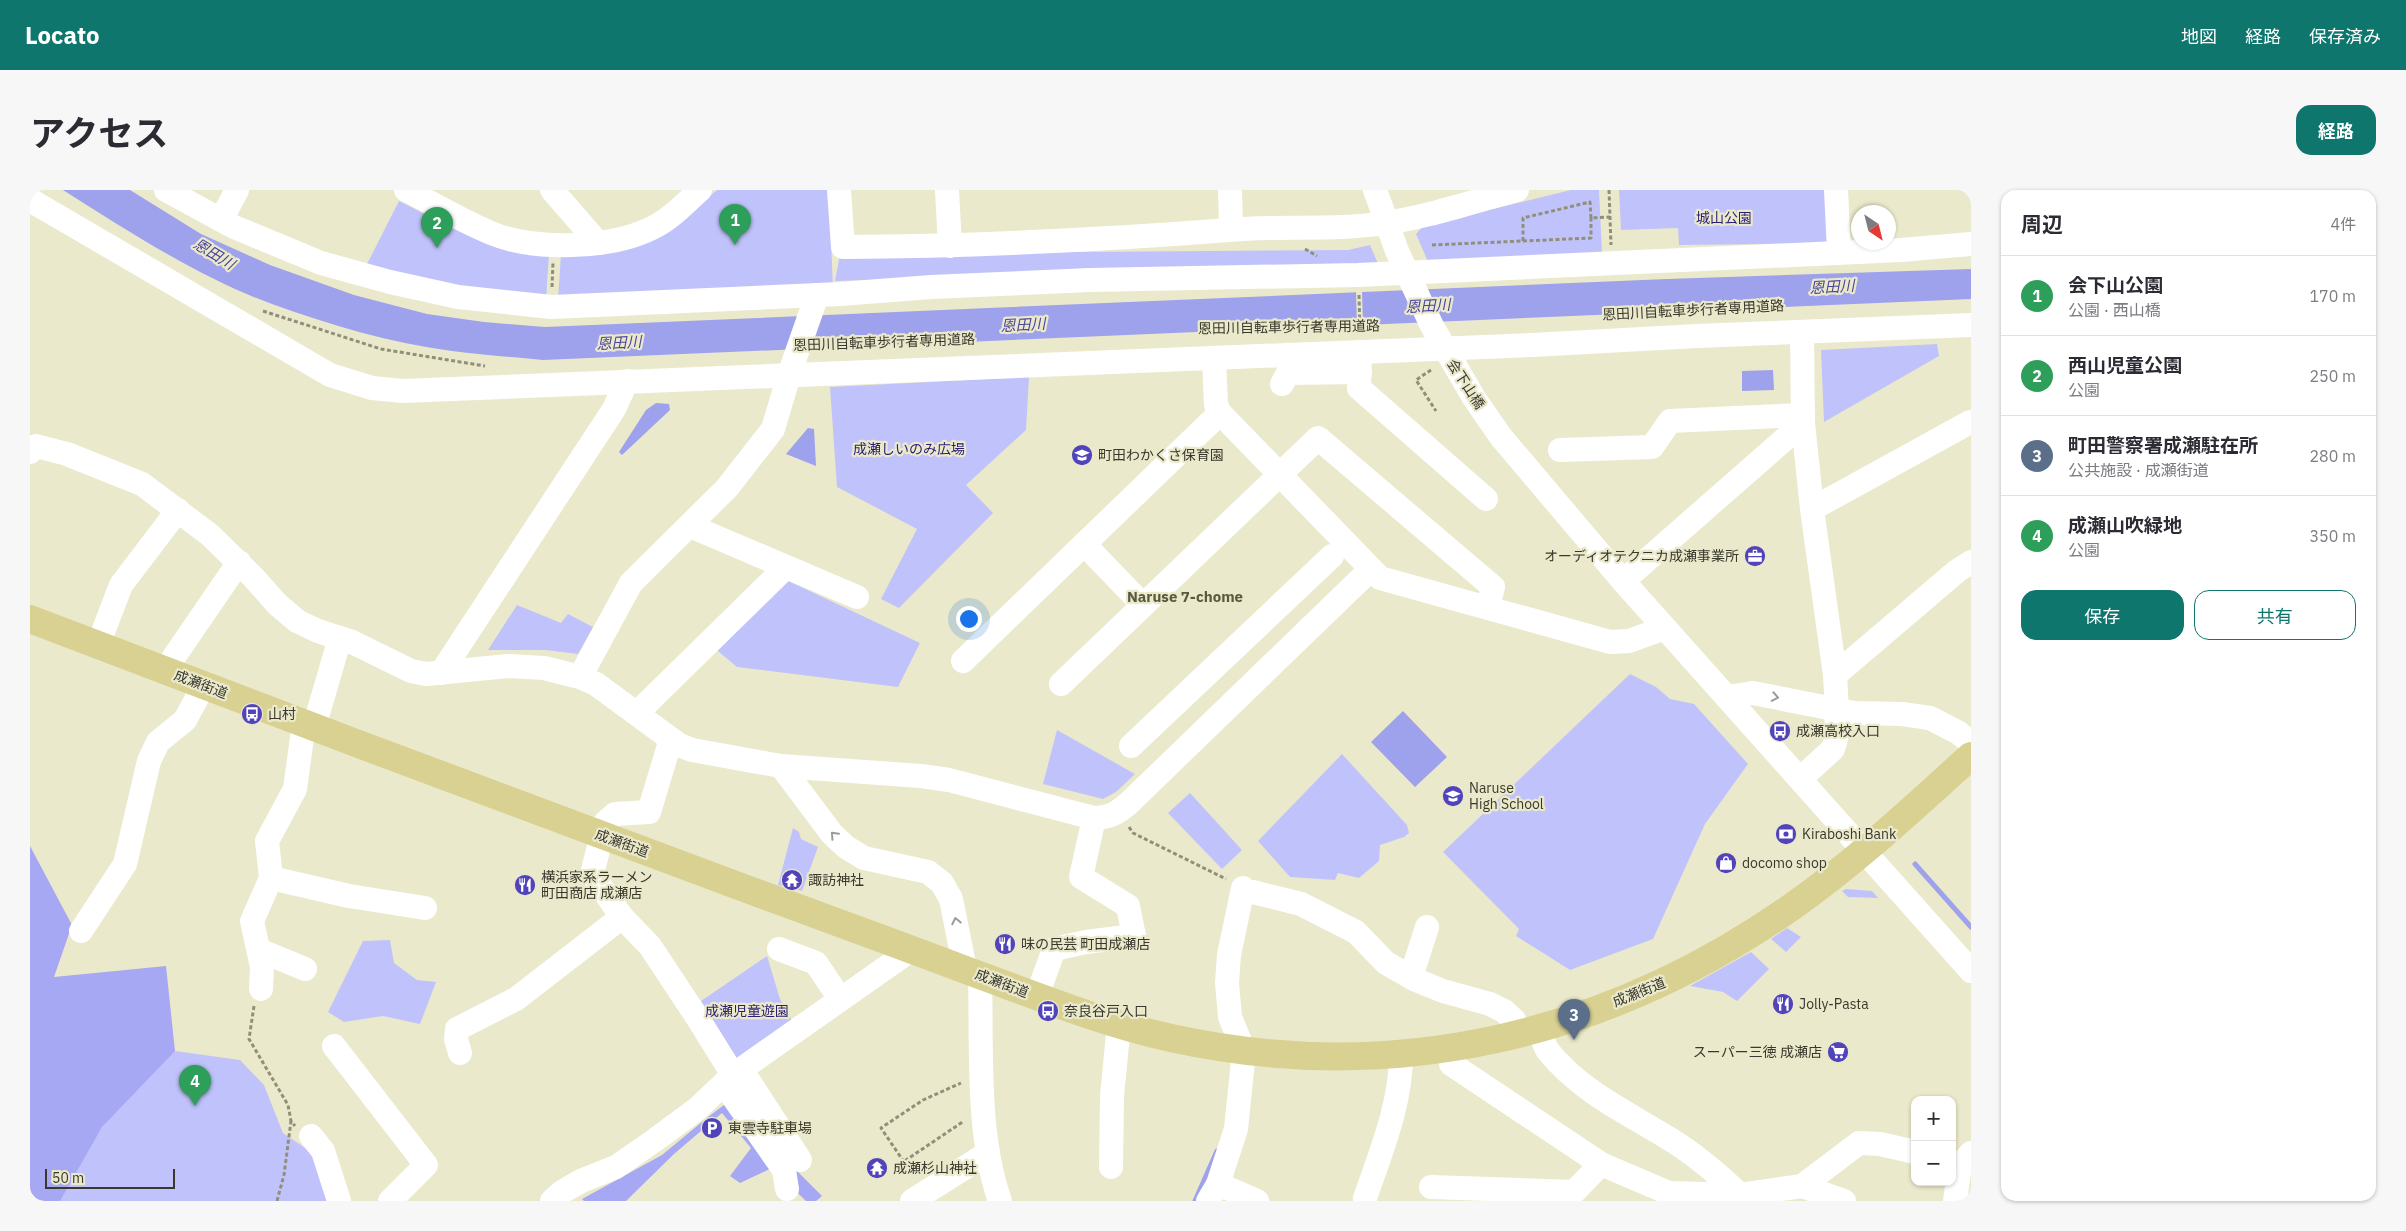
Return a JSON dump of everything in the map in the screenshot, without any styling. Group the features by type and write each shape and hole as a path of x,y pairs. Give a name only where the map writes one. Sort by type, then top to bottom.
{"main road":[{"name":"成瀬街道","path":"30,619 601,835 1037,996 1118,1024 1234,1049 1342,1056 1401,1055 1449,1049 1528,1032 1639,993 1706,962 1793,906 1864,851 1971,756"}],"street":[{"path":"166,190 221,220 321,263 390,282 458,297 552,307 813,304 1080,280 1358,275 1839,251 1901,250 1971,244"},
{"path":"221,220 237,190"},
{"path":"406,190 491,234 511,240 554,246 598,243 652,228 668,218 700,190"},
{"path":"552,190 598,243"},
{"path":"839,190 844,247 950,246 1231,230 1358,227 1387,223 1448,199 1517,190"},
{"path":"948,190 950,246"},
{"path":"1230,190 1231,230"},
{"name":"会下山橋","path":"1375,190 1398,251 1432,326 1474,398 1501,437 1665,628 1971,971"},
{"path":"1836,190 1839,251"},
{"path":"30,200 330,375 372,388 403,391 627,381 793,364 1214,358 1362,345 1971,325"},
{"path":"580,677 631,583 727,488 774,428 813,304"},
{"path":"1800,779 1833,749 1836,739 1837,710 1835,675 1812,509 1803,419 1802,332"},
{"path":"1282,384 1288,373 1362,345"},
{"path":"1362,345 1359,388 1486,499"},
{"path":"1214,358 1216,405 1220,413 1380,578 1610,642 1630,641 1665,628"},
{"path":"441,674 614,409 627,381"},
{"path":"963,661 1220,413"},
{"path":"1560,450 1652,447 1670,421 1803,419"},
{"path":"1623,580 1803,419"},
{"path":"1812,509 1970,422"},
{"path":"1061,684 1318,438 1493,588 1488,607"},
{"path":"30,452 36,446 98,465 142,484 210,535 239,562 277,604 297,621 318,631 379,653 412,671 426,674 441,674 508,666 544,668 580,677 596,684 671,739 692,750 781,766 921,776 949,780 1094,818 1106,818 1118,812 1371,569"},
{"path":"98,645 121,585 178,510"},
{"path":"690,526 856,597"},
{"path":"1084,544 1143,605"},
{"path":"1131,746 1332,556"},
{"path":"164,670 239,562"},
{"path":"1835,675 1957,571 1971,562"},
{"path":"637,713 786,567"},
{"path":"261,989 259,950 252,921 272,878 267,841 295,789 309,725 340,638"},
{"path":"1204,678 1231,705"},
{"path":"81,931 125,864 149,761 158,742 185,720 204,685"},
{"path":"1727,697 1754,693 1854,713 1902,714 1936,721 1959,733 1971,743"},
{"path":"671,739 649,812 615,814 605,823 592,874 622,917 650,946 800,1160"},
{"path":"781,766 832,834 846,847 864,858 928,872 942,884 951,899 973,972 983,1074 983,1114 991,1175 1000,1201"},
{"path":"1037,996 1054,949 1086,942 1134,936 1128,906 1081,877 1094,818"},
{"path":"272,878 350,896 425,908"},
{"path":"1257,1201 1213,1193 1236,1128 1234,1049 1227,983 1230,954 1248,890 1301,904 1356,932 1386,962 1411,977 1443,991 1490,1004 1504,1011 1586,1088 1628,1117 1668,1138 1708,1165 1740,1195"},
{"path":"460,1053 456,1039 457,1029 516,999 622,917"},
{"path":"1411,977 1427,926"},
{"path":"779,948 816,963 840,999"},
{"path":"259,950 305,969"},
{"path":"561,1198 581,1181 616,1167 656,1140 697,1109 737,1072 911,950"},
{"path":"1111,1168 1112,1096 1118,1024"},
{"path":"334,1046 426,1165 390,1201"},
{"path":"1449,1049 1451,1064 1601,1164 1669,1193 1740,1195 1802,1186 1844,1201"},
{"path":"1365,1198 1389,1127 1401,1077 1401,1055"},
{"path":"737,1072 733,1097 784,1170 787,1190"},
{"path":"311,1136 323,1151 339,1201"},
{"path":"1802,1186 1859,1143 1880,1144 1911,1151"},
{"path":"912,1201 988,1152"},
{"path":"1955,1201 1961,1160"},
{"path":"1431,1187 1574,1192 1601,1164"}],"path":[{"path":"1609,190 1610,239"},
{"path":"1432,245 1523,241 1591,238 1590,202 1523,218 1523,241"},
{"path":"1591,218 1610,217"},
{"path":"552,307 554,246"},
{"path":"1301,247 1326,260"},
{"path":"1359,289 1362,345"},
{"path":"260,310 381,349 489,367"},
{"path":"1433,368 1416,380 1436,410"},
{"path":"1118,812 1133,833 1248,890"},
{"path":"261,989 256,991 248,1038 288,1105 291,1121 284,1175 277,1201"},
{"path":"904,1162 881,1128 935,1094 983,1074"},
{"path":"291,1121 306,1139 311,1136"},
{"path":"894,1168 949,1132"}],"green space":[{"path":"717,190 829,190 833,288 558,300 561,254 676,224"},
{"path":"1571,190 1599,190 1602,254 1429,264 1416,234 1423,226"},
{"name":"城山公園","path":"1619,190 1826,190 1828,243 1679,245 1678,228 1621,230"},
{"path":"399,201 453,229 490,244 509,250 549,254 546,300 364,270"},
{"path":"1370,245 1379,266 835,281 840,254 1348,250"},
{"path":"1937,344 1939,356 1824,422 1821,350"},
{"name":"成瀬しいのみ広場","path":"1029,377 1026,430 966,485 993,513 899,608 881,599 917,529 837,487 830,387"},
{"path":"782,578 920,643 898,687 737,667 712,646"},
{"path":"517,605 561,623 568,614 593,627 578,654 546,650 488,650"},
{"path":"1630,674 1656,687 1670,699 1694,704 1748,764 1705,824 1653,939 1570,970 1516,936 1519,929 1443,852"},
{"path":"1057,730 1135,774 1116,792 1103,799 1043,784"},
{"path":"1342,754 1407,825 1409,833 1404,837 1380,845 1379,861 1359,878 1338,873 1335,880 1290,877 1258,841"},
{"path":"1190,793 1242,850 1222,869 1168,813"},
{"path":"793,828 799,832 801,839 818,847 802,891 778,885"},
{"path":"1846,889 1872,891 1878,898 1848,897 1842,891"},
{"path":"1787,928 1801,937 1786,952 1771,939"},
{"path":"390,940 394,963 417,980 436,982 420,1024 383,1016 344,1022 328,1012 363,941"},
{"path":"1751,952 1769,969 1737,1001 1723,992 1690,986"},
{"name":"成瀬児童遊園","path":"767,956 780,999 792,1021 738,1060 701,1001"},
{"path":"175,1051 240,1060 264,1085 283,1133 314,1154 329,1201 52,1201 81,1155 146,1069"}],"shaded area":[{"path":"30,846 72,925 54,977 166,966 175,1051 102,1127 60,1201 30,1201"},
{"path":"740,1093 789,1163 822,1196 816,1201 806,1201 772,1168 740,1183 730,1176 751,1148 722,1113 674,1154 626,1201 584,1201 582,1199 662,1155"}],"water":[{"name":"恩田川","path":"63,190 130,190 201,234 270,265 354,295 427,314 484,322 545,327 1667,279 1971,269 1971,299 543,360 429,348 338,326 272,304 246,294 165,253"},
{"path":"1773,370 1774,390 1742,391 1742,371"},
{"path":"656,403 669,404 670,410 622,455 619,452 646,410"},
{"path":"808,428 814,429 816,466 786,454"},
{"path":"1403,711 1447,757 1415,787 1371,742"}],"pier":[{"path":"1356,290 1362,290 1363,328 1357,328"}],"waterway":[{"path":"1915,864 1971,927"},
{"path":"1195,1201 1217,1151"}],"place":[{"name":"会下山公園","path":"735,245"},
{"name":"西山児童公園","path":"437,248"},
{"name":"町田わかくさ保育園","path":"1082,455"},
{"name":"オーディオテクニカ成瀬事業所","path":"1755,556"},
{"name":"山村","path":"252,714"},
{"name":"成瀬高校入口","path":"1780,731"},
{"name":"Naruse High School","path":"1453,796"},
{"name":"Kiraboshi Bank","path":"1786,834"},
{"name":"docomo shop","path":"1726,863"},
{"name":"諏訪神社","path":"792,880"},
{"name":"横浜家系ラーメン 町田商店 成瀬店","path":"525,885"},
{"name":"味の民芸 町田成瀬店","path":"1005,944"},
{"name":"Jolly-Pasta","path":"1783,1004"},
{"name":"奈良谷戸入口","path":"1048,1011"},
{"name":"町田警察署成瀬駐在所","path":"1574,1040"},
{"name":"スーパー三徳 成瀬店","path":"1838,1052"},
{"name":"成瀬山吹緑地","path":"195,1106"},
{"name":"東雲寺駐車場","path":"712,1128"},
{"name":"成瀬杉山神社","path":"877,1168"}],"district":[{"name":"Naruse 7-chome","path":"1185,597"}]}
